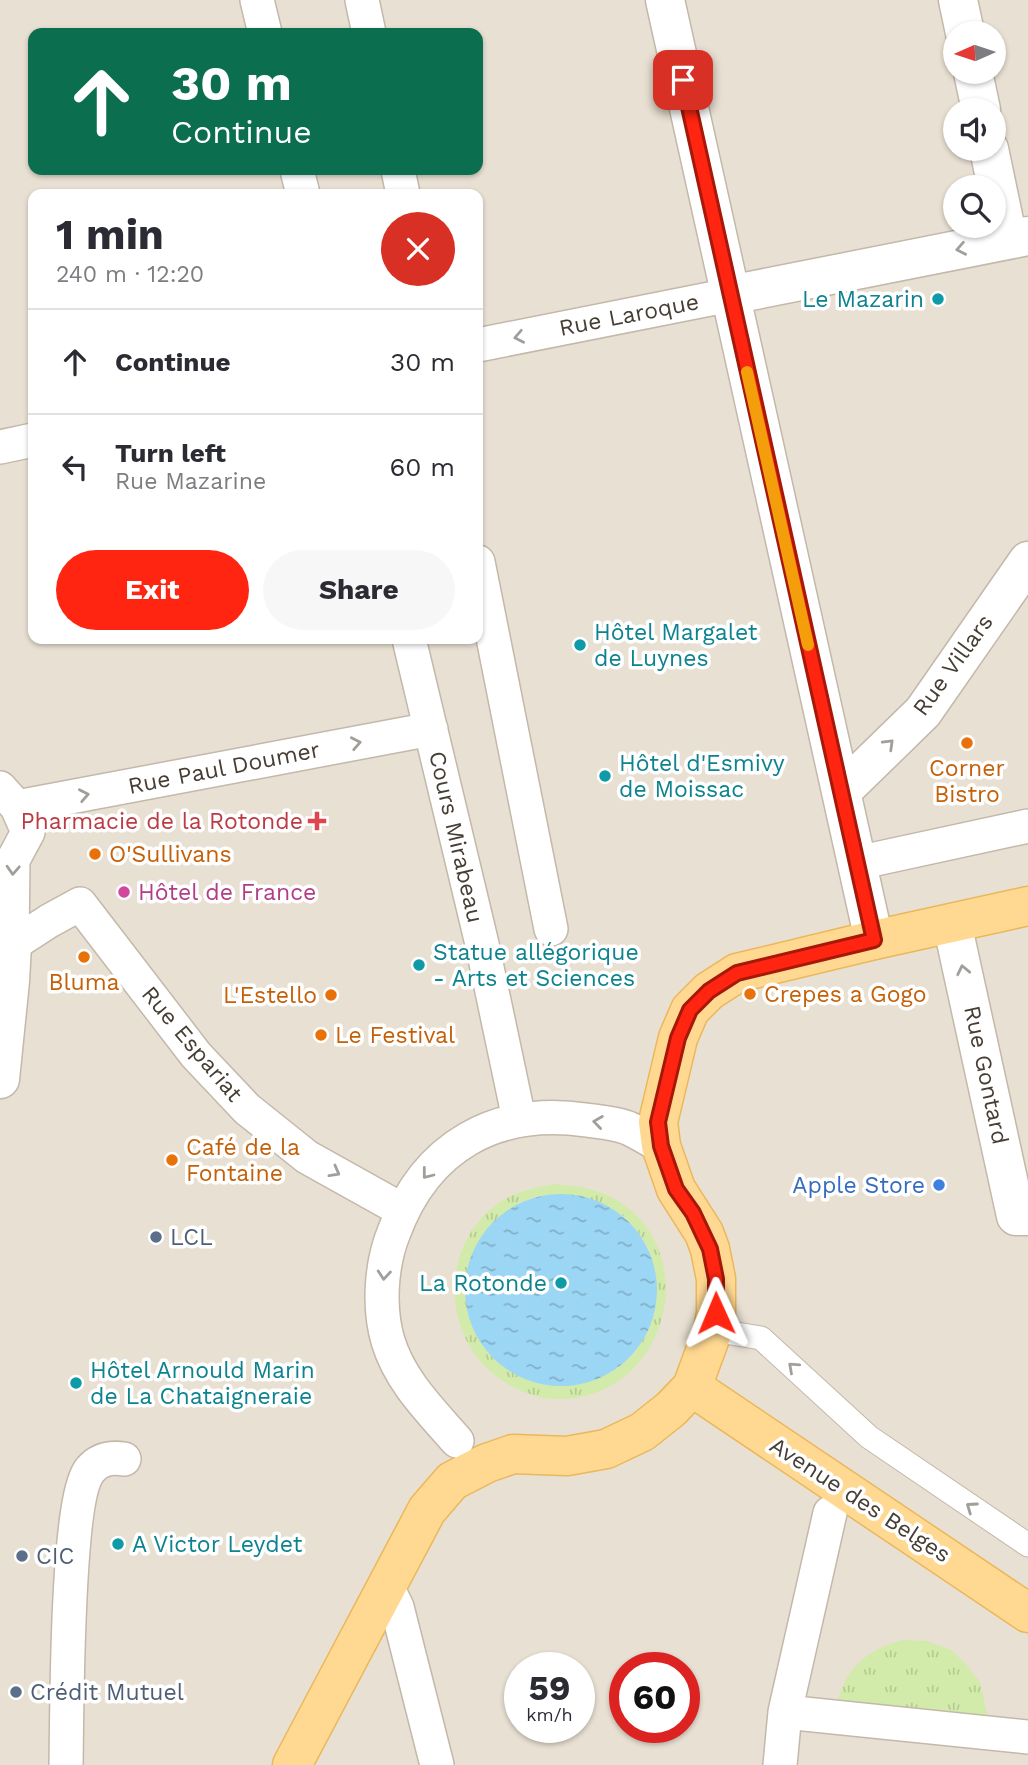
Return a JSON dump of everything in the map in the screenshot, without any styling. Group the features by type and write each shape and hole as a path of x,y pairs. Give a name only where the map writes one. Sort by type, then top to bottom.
{"main road":[{"path":"292,1765 427,1510 472,1452 567,1456 606,1449 651,1426 692,1387 713,1330 716,1279 710,1249 693,1213 676,1189 661,1146 658,1122 678,1038 690,1010 709,991 737,973 1028,906"},
{"name":"Avenue des Belges","path":"692,1387 1028,1613"}],"street":[{"path":"257,0 264,28"},
{"path":"362,0 368,28"},
{"path":"665,0 874,940"},
{"path":"958,0 962,21"},
{"path":"993,161 1018,238"},
{"name":"Rue Laroque","path":"483,344 1018,238"},
{"path":"0,447 28,441"},
{"name":"Rue Villars","path":"841,792 923,712 1028,561"},
{"path":"483,587 551,929"},
{"name":"Cours Mirabeau","path":"410,644 482,944 519,1119"},
{"name":"Rue Paul Doumer","path":"8,798 430,729"},
{"path":"0,1079 13,860 28,832 8,798"},
{"path":"857,863 1028,826"},
{"name":"Rue Espariat","path":"6,952 49,920 80,904 196,1055 247,1109 307,1157 402,1210"},
{"name":"Rue Gontard","path":"952,923 1016,1216 1028,1216"},
{"path":"472,1452 408,1385 388,1340 382,1293 384,1266 402,1210 432,1167 446,1154 493,1126 519,1119 566,1117 613,1124 661,1146"},
{"path":"66,1765 71,1574 80,1493 89,1471 101,1460 124,1460"},
{"path":"780,1765 785,1712 830,1513"},
{"path":"386,1585 397,1607 437,1765"},
{"path":"785,1712 1028,1737"}],"lane":[{"path":"713,1330 761,1338 869,1437 1028,1545"}],"shaded area":[{"path":"0,0 1028,0 1028,1765 0,1765"}],"green space":[{"path":"555,1184 602,1193 636,1215 657,1245 665,1279 663,1314 650,1347 626,1375 594,1393 554,1399 523,1392 509,1385 477,1357 464,1334 456,1309 455,1283 459,1258 470,1234 486,1213 509,1197","holes":["560,1194 622,1215 637,1231 649,1250 657,1292 654,1314 647,1333 636,1350 621,1365 564,1386 523,1378 505,1368 490,1354 517,1204 537,1196"]},
{"path":"903,1640 927,1641 951,1650 965,1663 980,1682 989,1722 837,1704 846,1680 860,1662 878,1649"}],"water":[{"name":"La Rotonde","path":"561,1194 598,1202 629,1222 649,1253 657,1290 649,1327 629,1358 598,1378 561,1386 524,1378 493,1358 473,1327 465,1290 473,1253 493,1222 524,1202"}],"slow traffic":[{"path":"747,372 808,645"}],"place":[{"name":"Le Mazarin","path":"938,299"},
{"name":"Hôtel Margalet de Luynes","path":"580,645"},
{"name":"Corner Bistro","path":"967,743"},
{"name":"Hôtel d'Esmivy de Moissac","path":"605,776"},
{"name":"Pharmacie de la Rotonde","path":"317,821"},
{"name":"O'Sullivans","path":"95,854"},
{"name":"Hôtel de France","path":"124,892"},
{"name":"Bluma","path":"84,957"},
{"name":"Statue allégorique - Arts et Sciences","path":"419,965"},
{"name":"Crepes a Gogo","path":"750,994"},
{"name":"L'Estello","path":"331,995"},
{"name":"Le Festival","path":"321,1035"},
{"name":"Café de la Fontaine","path":"172,1160"},
{"name":"Apple Store","path":"939,1185"},
{"name":"LCL","path":"156,1237"},
{"name":"La Rotonde","path":"561,1283"},
{"name":"Hôtel Arnould Marin de La Chataigneraie","path":"76,1383"},
{"name":"A Victor Leydet","path":"118,1544"},
{"name":"CIC","path":"22,1556"},
{"name":"Crédit Mutuel","path":"16,1692"}],"route":[{"path":"683,80 874,940 737,973 709,991 690,1010 678,1038 658,1122 661,1146 676,1189 693,1213 710,1249 716,1279 716,1313"}]}
